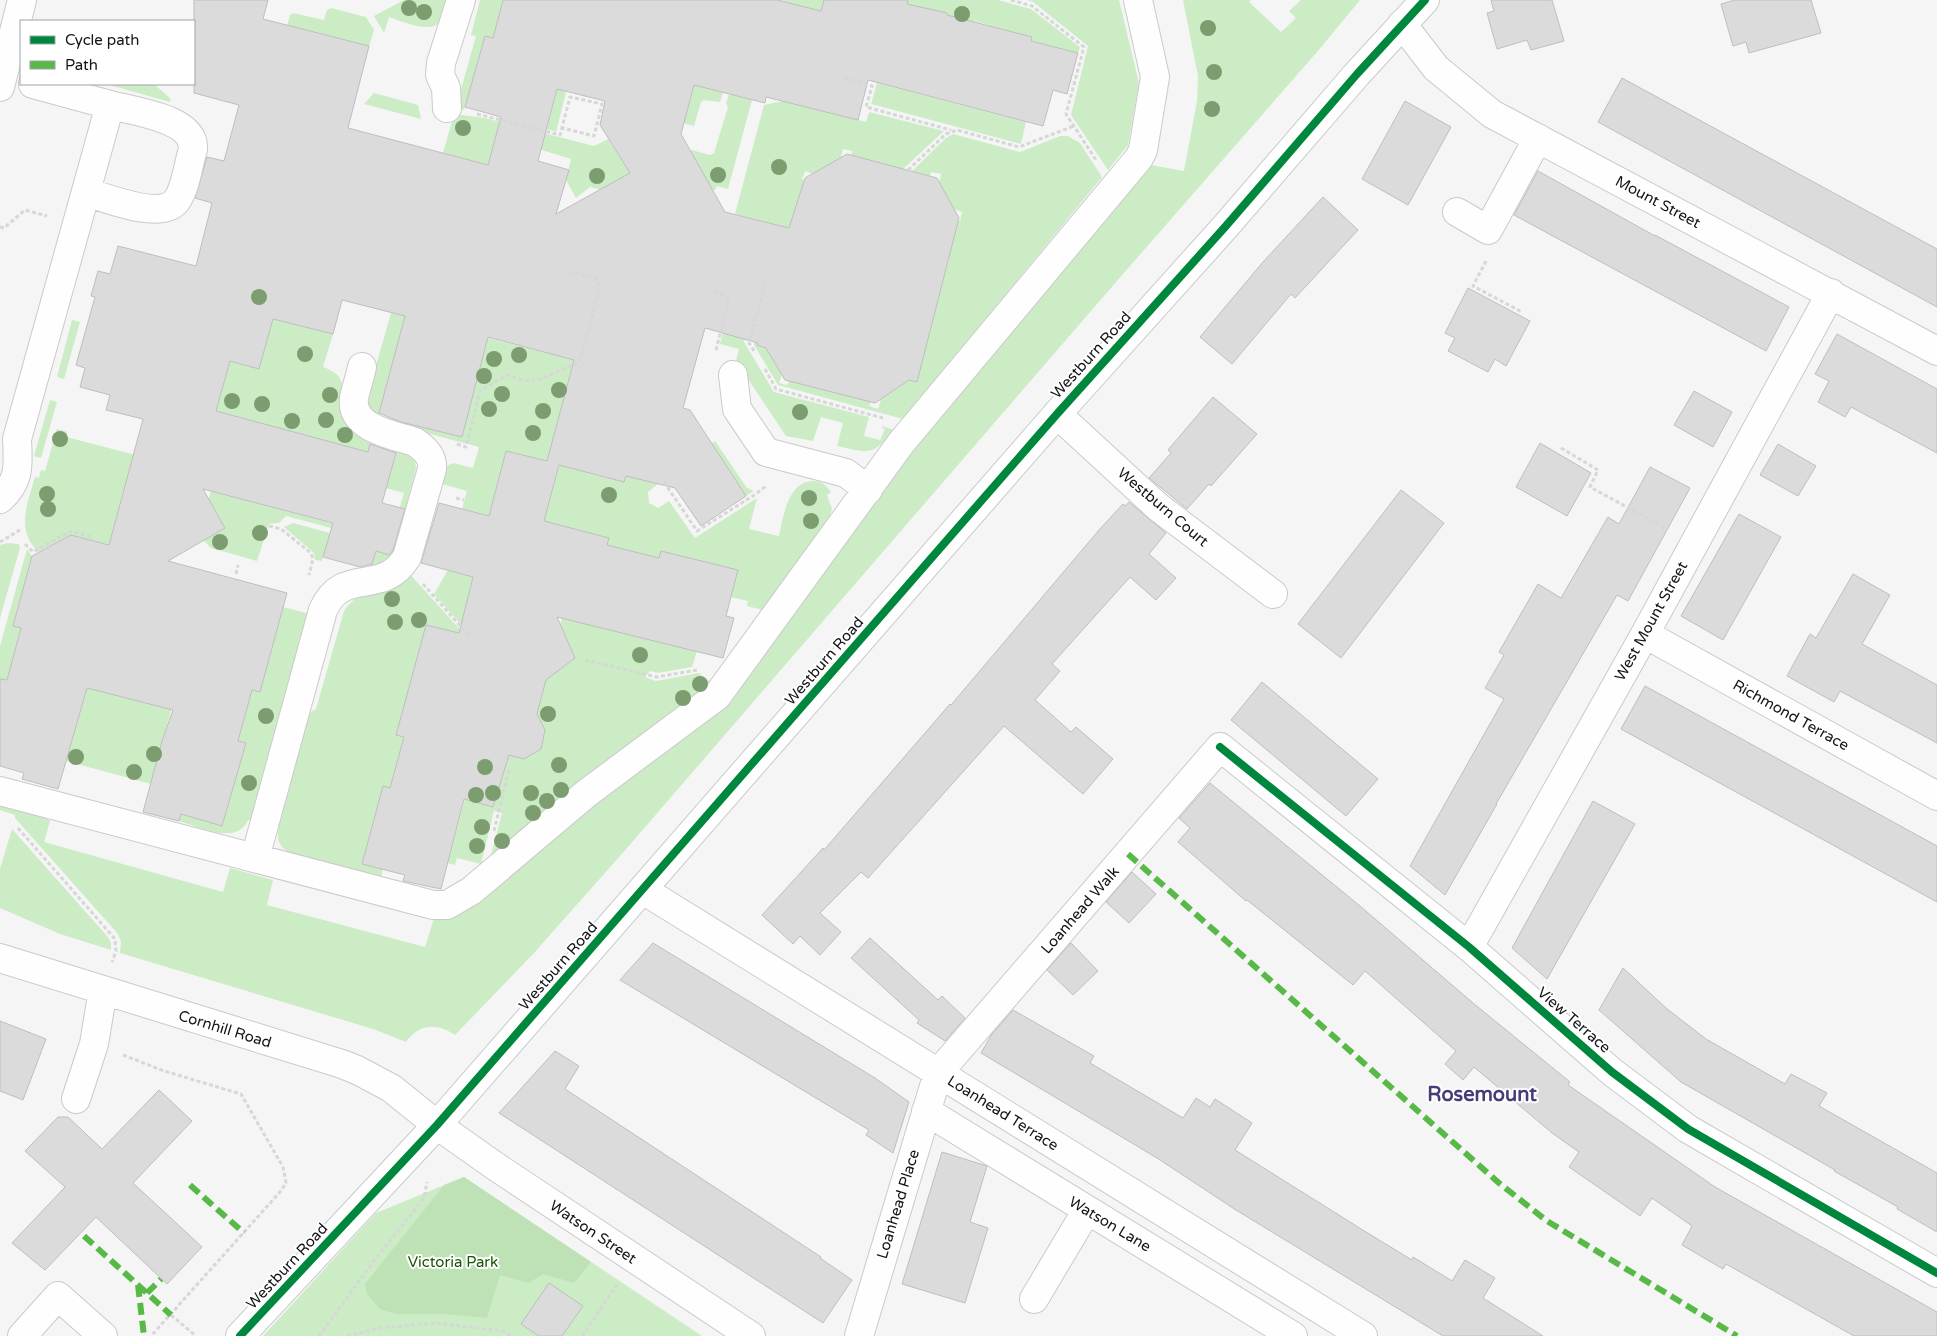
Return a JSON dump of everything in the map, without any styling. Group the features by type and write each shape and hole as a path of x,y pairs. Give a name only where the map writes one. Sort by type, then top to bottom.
{"street":[{"path":"8,81 22,0"},
{"path":"447,108 446,88 440,75 441,63 461,0"},
{"path":"0,792 433,905 447,905 457,901 587,793 717,696 901,443 1142,153 1156,77 1138,0"},
{"name":"Westburn Road","path":"240,1336 437,1125 1057,414 1225,227 1402,24 1426,0"},
{"name":"Mount Street","path":"1402,24 1436,68 1492,114 1937,351"},
{"path":"36,85 173,122 188,133 193,142 193,149 181,191 174,203 168,208 155,210 86,192"},
{"path":"0,498 11,487 18,471 18,439 110,105"},
{"path":"1457,212 1488,230 1538,138"},
{"name":"West Mount Street","path":"1469,947 1645,634 1830,293"},
{"path":"255,858 326,602 343,586 383,578 394,572 403,563 408,556 432,469 432,462 428,454 416,442 366,425 357,415 354,400 362,367"},
{"path":"733,375 737,409 766,452 846,473 868,490"},
{"name":"Westburn Court","path":"1057,414 1158,507 1273,594"},
{"name":"Richmond Terrace","path":"1645,634 1937,796"},
{"name":"View Terrace","path":"1220,747 1469,947 1612,1072 1688,1129 1937,1273"},
{"name":"Loanhead Walk","path":"938,1073 1220,747"},
{"name":"Loanhead Terrace","path":"643,890 1363,1336"},
{"name":"Cornhill Road","path":"0,958 356,1070 391,1088 437,1125"},
{"path":"76,1099 94,1044 103,990"},
{"name":"Loanhead Place","path":"859,1336 938,1073"},
{"name":"Watson Lane","path":"926,1111 1293,1336"},
{"name":"Watson Street","path":"437,1125 751,1336"},
{"path":"1034,1300 1087,1210"},
{"path":"22,1336 58,1296 103,1336"}],"path":[{"path":"1011,0 1032,6 1084,47 1066,114 1101,167"},
{"path":"845,78 872,86 866,107 1019,147 1074,126"},
{"path":"447,108 483,115 560,135 570,96 602,104 594,136 562,128"},
{"path":"908,170 952,130"},
{"path":"0,227 4,228 25,210 46,215"},
{"path":"428,454 455,443 466,447 480,391 507,375 522,380 540,380 560,370 575,366 580,361 600,287 595,278 569,272"},
{"path":"758,358 749,343 766,282"},
{"path":"715,290 729,300 710,369 733,375"},
{"path":"763,366 776,389 885,418"},
{"path":"1561,448 1598,470 1590,487 1694,544"},
{"path":"664,482 697,531 756,494 774,480 787,459"},
{"path":"269,526 281,528 313,555 307,581"},
{"path":"0,542 20,530"},
{"path":"25,544 33,552 71,531 92,537"},
{"path":"403,563 469,636"},
{"path":"236,574 238,565"},
{"path":"585,660 657,677 706,668"},
{"path":"492,839 509,769"},
{"path":"13,823 115,939 116,951 103,990"},
{"path":"94,1044 164,1071 241,1094 283,1167 286,1183 280,1192 151,1336"},
{"path":"319,1336 373,1262 424,1198 428,1180"},
{"path":"582,1336 634,1259"},
{"path":"170,1315 196,1336"},
{"path":"347,1336 378,1328 435,1323 503,1332 511,1336"}],"green space":[{"path":"404,0 451,0 444,17 436,25 430,27 416,26 389,17 384,33 374,16"},
{"path":"480,0 503,0 493,38 485,36 464,110 456,107 476,36 471,35"},
{"path":"777,0 824,0 829,13"},
{"path":"908,0 998,0 1031,9 1080,47 1078,53 988,29 989,25 975,21 973,25 946,18 947,13 905,8"},
{"path":"1027,0 1119,0 1139,83 1128,145 1108,170 1071,115 1088,46 1033,2"},
{"path":"1183,0 1251,0 1249,2 1281,32 1296,18 1289,11 1301,0 1360,0 627,848 534,953 455,1035 442,1028 429,1027 417,1031 406,1042 373,1029 120,953 121,942 118,934 15,818 15,815 0,810 0,804 47,818 50,821 44,842 223,892 230,868 273,880 267,905 425,947 434,918 716,710 909,449 1145,164 1184,171 1197,101 1198,76"},
{"path":"331,8 366,17 374,30 369,46 299,28 265,108 290,15 293,13 324,20 327,10"},
{"path":"689,83 723,92 720,102 704,100 701,102 694,126 678,122 685,119 691,96 687,90"},
{"path":"877,83 1026,122 1021,144 871,104"},
{"path":"110,85 155,85 171,99 170,102"},
{"path":"558,87 566,93 556,132 547,129"},
{"path":"374,93 418,105 421,119 364,104"},
{"path":"729,94 752,100 728,189 717,186 715,190 703,188 688,149 710,155 714,153 728,107 726,103"},
{"path":"804,97 802,106 866,122 869,112 944,131 903,169 851,155 852,151 843,149 841,158 813,174 805,171 802,179 806,181 794,223 791,222 789,228 735,214 764,105"},
{"path":"454,114 485,118 594,146 608,139 630,173 625,176 624,196 590,187 576,198 566,180 571,159 496,136 488,165 443,153"},
{"path":"953,134 1020,152 1060,136 1068,136 1080,143 1102,177 903,419 778,385 754,345 770,283 757,345 766,348 782,374 779,383 787,385 789,381 871,402 869,406 878,409 881,399 909,380 917,382 941,273 945,274 949,260 945,259 955,220 960,221 962,212 954,209 939,183 941,174 931,172 930,176 912,171 946,138"},
{"path":"758,288 744,342 774,392 869,417 864,436 880,440 885,429 882,426 894,430 875,449 863,451 837,446 843,423 821,417 813,441 786,436 736,361 739,349 720,344 732,296"},
{"path":"391,313 405,316 379,415 461,436 488,338 574,360 547,461 506,451 489,516 462,509 467,491 435,482 445,467 453,463 473,468 479,447 373,419 365,404"},
{"path":"273,319 333,334 323,367 336,374 342,382 343,407 402,447 415,460 416,468 400,532 393,530 404,493 386,488 268,425 216,411 207,355 259,369"},
{"path":"72,320 80,322 64,379 57,377"},
{"path":"50,400 57,402 41,458 34,456"},
{"path":"57,429 67,432 66,437 140,456 116,546 71,535 38,552 31,544 25,526 27,507 35,477 39,478 41,470 45,471"},
{"path":"715,441 747,488 754,491 746,496 714,447 688,464 686,461"},
{"path":"561,460 587,473 624,482 626,476 658,484 648,492 649,503 658,508 669,501 695,538 757,498 749,529 779,536 788,501 799,486 806,482 815,481 826,486 831,492 827,495 832,509 828,521 763,610 747,606 748,601 731,597 737,570 661,551 659,558 607,545 609,538 544,521"},
{"path":"211,491 383,537 380,541 286,516 279,523 269,524 257,561 211,548 203,540 207,504"},
{"path":"293,523 388,549 389,545 396,546 392,558 369,573 376,550 329,537 322,561 315,560 314,553 284,527"},
{"path":"7,543 19,544 20,548 0,618 0,545"},
{"path":"27,549 32,556 13,626 21,628 7,680 0,679 0,646"},
{"path":"448,570 473,577 469,591 483,595 472,637 434,594"},
{"path":"407,571 465,635 426,625 396,735 404,737 390,788 383,786 362,864 383,869 381,877 289,852 279,842 279,828 274,827 308,714 316,709 344,611 364,592"},
{"path":"283,607 310,614 253,821 248,820 243,828 227,833 207,830 179,821 181,814 222,826 246,743 238,741 252,690 260,692"},
{"path":"562,618 697,651 692,667 658,673 650,671 645,677 656,681 699,673 710,682 705,688 577,784 493,856 491,855 502,813 494,811 481,864 457,858 455,865 448,863 483,730 541,748 545,730 537,715 548,672 555,673 575,658 558,633"},
{"path":"103,631 187,652 151,784 66,761"},
{"path":"12,829 108,937 111,943 111,950 60,934 0,908 0,869"},
{"name":"Victoria Park","path":"464,1177 702,1336 263,1336 376,1213"},
{"path":"464,1177 591,1262 574,1283 543,1274 529,1283 500,1275 487,1318 443,1314 396,1314 380,1309 367,1294 365,1284 444,1185"}],"building":[{"path":"194,0 268,0 263,19 369,46 348,128 488,165 501,117 465,107 485,36 493,38 503,0 777,0 821,11 824,0 908,0 907,4 947,13 947,15 1032,37 1031,41 1078,53 1067,94 1053,90 1043,126 868,80 858,120 766,97 765,103 694,85 681,134 725,212 789,228 805,178 847,154 937,178 959,218 917,382 909,380 875,403 785,380 766,348 757,345 758,343 705,328 683,408 690,410 746,496 701,526 675,488 626,476 624,482 559,465 544,521 609,538 607,545 659,558 661,551 738,570 726,616 734,618 723,658 557,617 575,658 546,680 537,714 545,730 541,749 524,759 509,755 493,807 464,799 441,889 403,881 405,875 362,864 383,786 390,788 404,737 396,735 426,625 459,633 473,577 421,563 439,503 489,516 506,451 547,461 574,360 488,337 462,437 401,422 379,413 405,316 342,300 333,334 273,319 259,369 230,361 216,411 368,452 370,444 396,453 382,503 405,509 393,550 389,555 376,551 372,564 360,567 323,557 333,523 203,489 225,528 168,561 287,593 260,692 252,690 238,741 246,743 222,826 181,814 179,821 143,812 162,741 173,710 87,688 58,789 22,779 24,773 0,766 0,679 7,680 21,628 13,626 32,556 71,535 109,545 143,419 106,410 110,395 80,387 85,368 76,365 95,297 91,296 98,271 110,274 118,246 196,266 212,203 195,198 207,157 224,161 239,105 194,93","holes":["557,89 605,101 600,125 630,173 556,214 569,170 538,161"]},
{"path":"1491,0 1552,0 1564,41 1531,50 1527,40 1497,49 1487,13 1494,11"},
{"path":"1735,0 1811,0 1821,33 1749,53 1746,42 1733,46 1721,4"},
{"path":"1622,78 1937,249 1937,307 1598,122"},
{"path":"1405,101 1451,127 1408,205 1362,179"},
{"path":"1538,171 1789,307 1766,351 1514,215"},
{"path":"1323,197 1358,230 1295,298 1291,294 1232,364 1200,337 1263,262"},
{"path":"1468,288 1530,321 1506,366 1495,359 1488,372 1448,351 1455,338 1445,333"},
{"path":"1837,334 1937,389 1937,453 1851,407 1845,417 1818,402 1829,381 1815,374"},
{"path":"1694,391 1732,412 1713,447 1674,425"},
{"path":"1213,397 1257,434 1211,486 1209,484 1187,509 1149,478 1171,453 1168,450"},
{"path":"1540,443 1591,473 1567,516 1516,487"},
{"path":"1778,444 1816,466 1798,496 1760,475"},
{"path":"1650,467 1690,488 1628,601 1617,595 1445,895 1410,866 1504,699 1485,688 1504,655 1499,652 1538,584 1561,598 1608,517 1619,524"},
{"path":"1401,490 1444,523 1341,658 1298,624"},
{"path":"1129,502 1166,533 1149,554 1176,578 1156,600 1130,577 1052,664 1060,671 1035,700 1071,732 1076,727 1113,759 1083,794 1004,726 868,878 861,872 820,913 841,932 820,955 800,936 793,944 762,915 823,848 824,850 951,705 1099,530 1123,504 1125,506"},
{"path":"1739,514 1781,537 1723,640 1681,616"},
{"path":"1853,574 1890,595 1862,644 1937,685 1937,743 1840,691 1834,702 1787,676 1810,634 1816,638"},
{"path":"1262,682 1378,779 1346,816 1231,720"},
{"path":"1645,686 1937,846 1937,902 1621,729"},
{"path":"1210,783 1570,1082 1568,1085 1715,1187 1937,1312 1937,1336 1854,1336 1726,1264 1723,1269 1682,1245 1692,1226 1652,1198 1640,1216 1569,1167 1579,1152 1552,1133 1474,1067 1463,1080 1445,1064 1456,1051 1365,971 1353,985 1246,901 1178,842 1190,828 1179,818"},
{"path":"1593,801 1635,824 1547,979 1512,948"},
{"path":"1132,872 1156,894 1129,923 1106,902"},
{"path":"870,938 938,1000 942,996 965,1018 945,1041 917,1023 919,1020 851,958"},
{"path":"653,943 875,1078 909,1102 893,1153 866,1135 869,1130 620,980"},
{"path":"1071,943 1098,971 1073,995 1047,970"},
{"path":"1623,968 1666,1008 1706,1039 1785,1084 1791,1074 1827,1093 1819,1106 1937,1173 1937,1232 1835,1170 1681,1082 1599,1010"},
{"path":"1013,1010 1094,1056 1090,1063 1183,1118 1196,1098 1210,1107 1215,1099 1252,1123 1235,1150 1412,1260 1413,1257 1452,1281 1465,1260 1495,1278 1483,1298 1543,1336 1443,1336 1236,1210 1157,1158 981,1053 992,1034"},
{"path":"0,1021 46,1039 23,1100 0,1091"},
{"path":"555,1051 579,1066 565,1089 821,1257 852,1280 823,1323 499,1113"},
{"path":"159,1090 192,1121 133,1183 202,1247 167,1284 96,1217 45,1270 12,1243 65,1187 25,1151 58,1117 68,1117 102,1149"},
{"path":"942,1152 987,1166 970,1222 988,1228 965,1303 902,1284"},
{"path":"549,1283 583,1306 562,1336 539,1336 521,1324"}],"marked path":[{"path":"1128,854 1499,1183 1547,1221 1737,1336"},
{"path":"190,1185 244,1233"},
{"path":"84,1236 171,1315"},
{"path":"147,1293 161,1279"},
{"path":"138,1285 144,1336"}],"cycle path":[{"path":"240,1336 437,1125 1057,414 1225,227 1357,74 1425,0"},
{"path":"1220,747 1469,947 1612,1072 1688,1129 1937,1273"}],"district":[{"name":"Rosemount","path":"1482,1095"}]}
